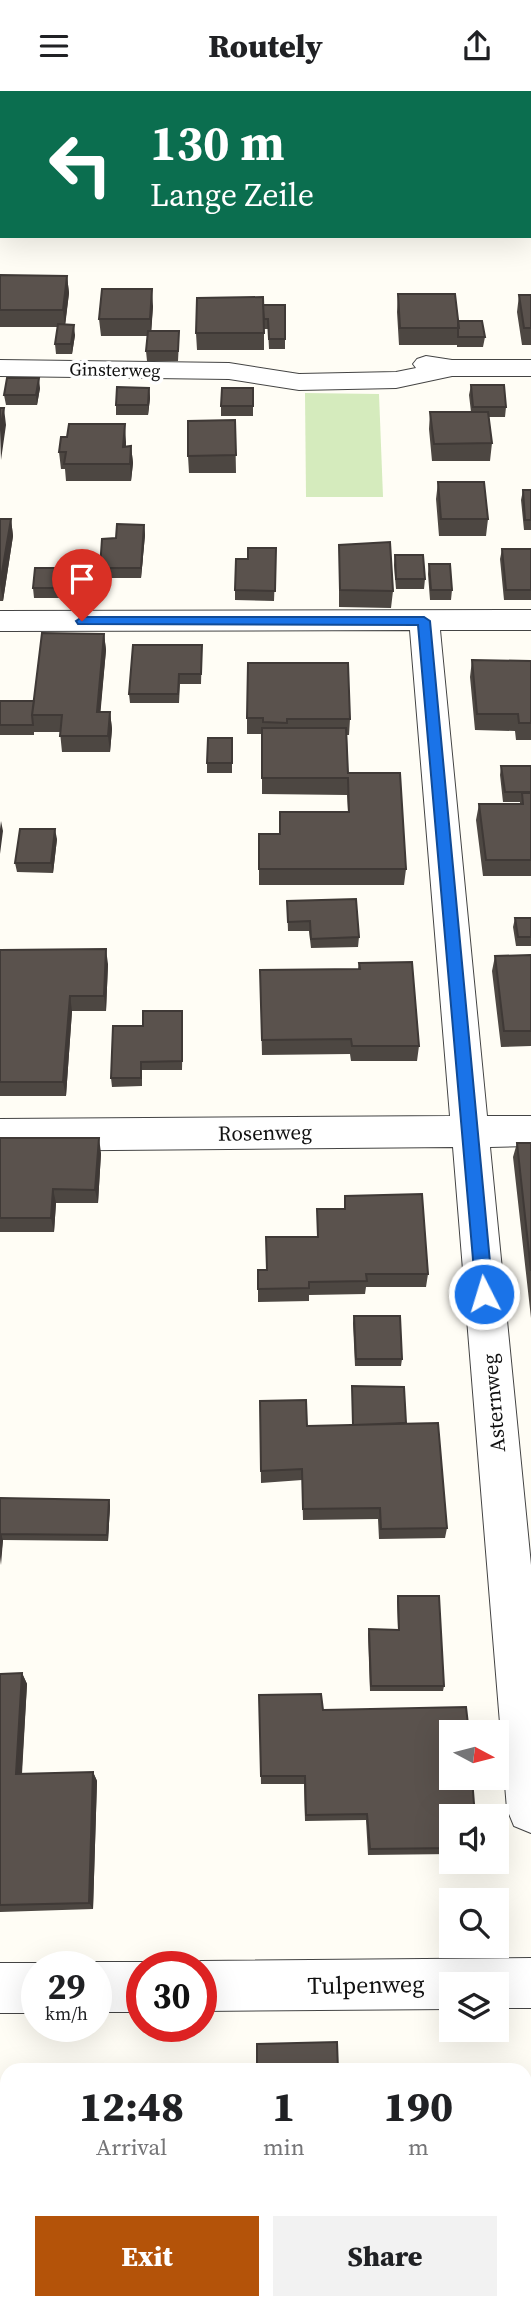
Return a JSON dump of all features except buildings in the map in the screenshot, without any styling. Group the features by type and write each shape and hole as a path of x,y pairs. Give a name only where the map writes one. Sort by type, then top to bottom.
{"street":[{"name":"Ginsterweg","path":"0,368 229,371 299,382 396,380 452,368 531,368"},
{"path":"0,621 531,620"},
{"name":"Asternweg","path":"424,621 531,1809"},
{"name":"Rosenweg","path":"0,1136 531,1131"},
{"name":"Tulpenweg","path":"217,1986 531,1983"},
{"path":"0,1988 21,1988"}],"green space":[{"path":"305,393 379,394 383,497 306,497"}],"route":[{"path":"82,621 424,621 484,1294"}]}
